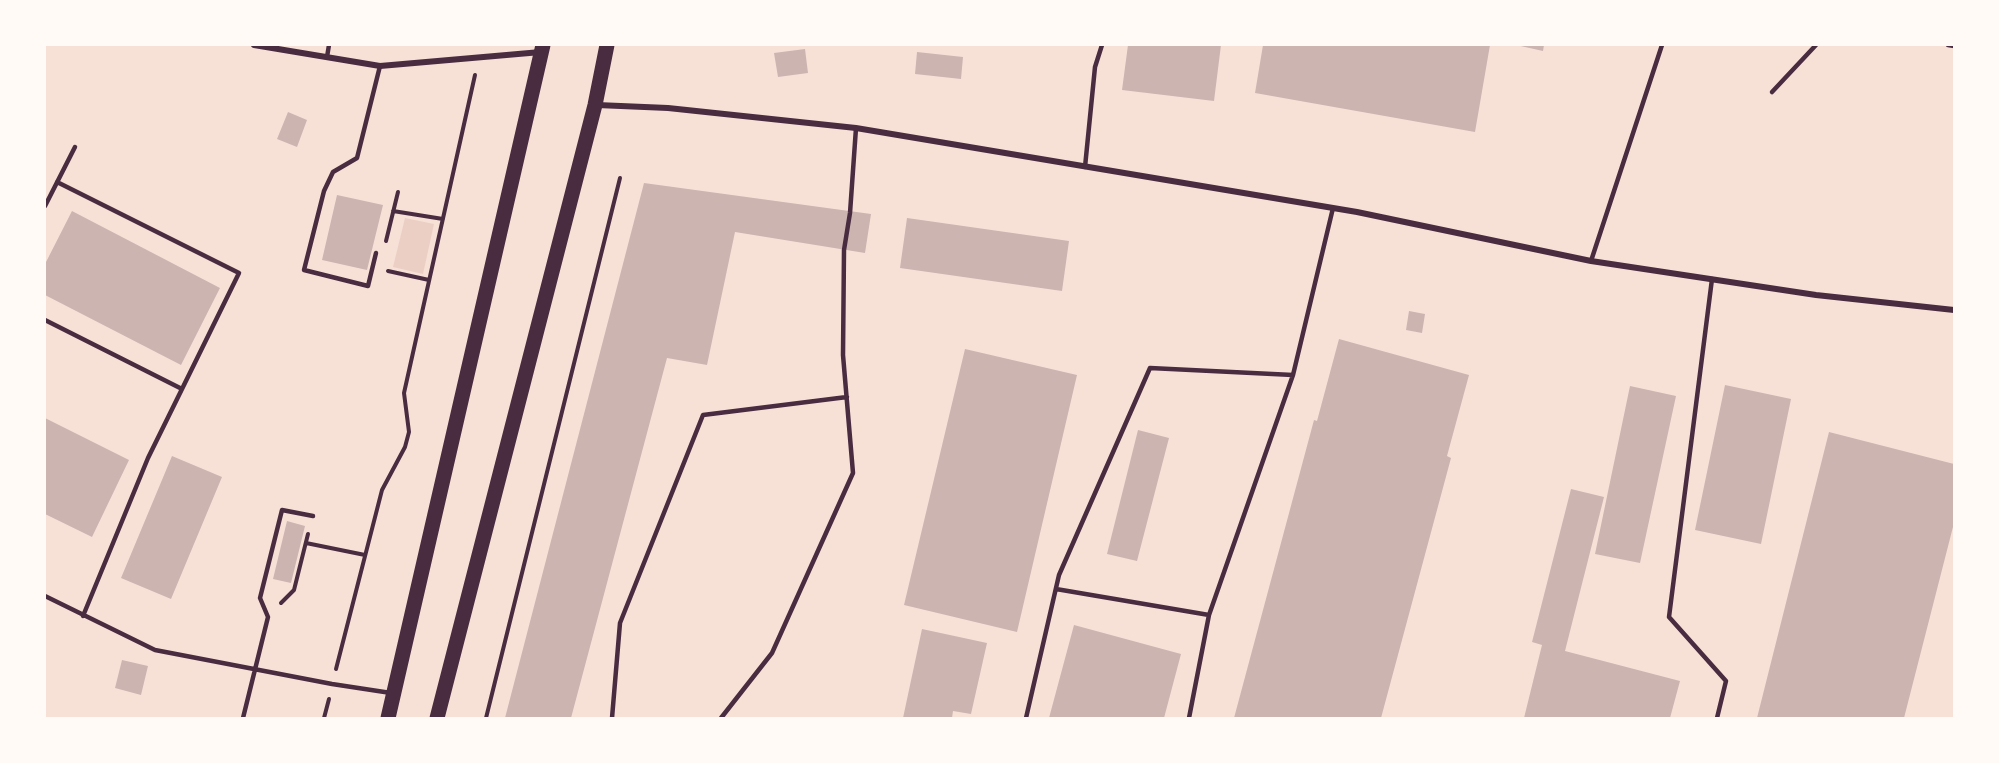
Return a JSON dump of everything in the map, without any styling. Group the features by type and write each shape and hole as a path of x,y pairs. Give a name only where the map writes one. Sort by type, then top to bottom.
{"main road":[{"path":"437,718 595,105 607,45"},
{"path":"388,718 542,49"}],"street":[{"path":"254,45 380,66 479,58 542,49"},
{"path":"595,105 668,108 856,128 1333,208 1591,261 1816,295 1954,310"}],"lane":[{"path":"327,57 329,45"},
{"path":"1085,167 1095,67 1102,45"},
{"path":"1591,261 1662,45"},
{"path":"1772,92 1816,45"},
{"path":"1948,45 1954,46"},
{"path":"376,253 368,286 304,270 324,191 333,172 357,158 380,66"},
{"path":"721,718 772,653 853,473 843,355 844,250 850,213 856,128"},
{"path":"45,206 75,147"},
{"path":"57,182 239,273 148,458 83,616"},
{"path":"1189,718 1209,615 1293,375 1333,208"},
{"path":"1712,279 1670,617 1726,681 1717,718"},
{"path":"45,320 182,389"},
{"path":"1026,718 1059,575 1149,368 1293,375"},
{"path":"612,718 620,624 703,415 847,397"},
{"path":"243,718 268,617 260,598 282,510 313,516"},
{"path":"1056,589 1209,615"},
{"path":"45,596 155,650 255,670 394,693"}],"path":[{"path":"324,718 382,490 405,447 409,432 404,393 479,58"},
{"path":"486,718 620,178"},
{"path":"380,270 398,192"},
{"path":"393,211 442,219"},
{"path":"372,268 429,280"},
{"path":"268,617 294,590 313,516"},
{"path":"306,543 365,555"}],"shaded area":[{"path":"405,218 434,224 423,274 393,267"}],"building":[{"path":"1128,45 1221,45 1214,101 1122,90"},
{"path":"1263,45 1490,45 1475,132 1255,93"},
{"path":"1516,45 1544,45 1543,51"},
{"path":"805,49 808,73 778,77 774,53"},
{"path":"917,52 963,57 961,79 915,74"},
{"path":"288,112 307,120 297,147 277,139"},
{"path":"644,183 871,214 865,253 735,232 707,365 667,358 571,718 505,718"},
{"path":"337,195 383,205 367,270 322,260"},
{"path":"72,211 220,288 181,365 45,295 45,264"},
{"path":"907,218 1069,241 1062,291 900,268"},
{"path":"1409,311 1425,314 1422,333 1406,330"},
{"path":"1339,339 1469,375 1447,456 1451,458 1381,718 1234,718 1314,420 1317,421"},
{"path":"965,349 1077,375 1017,632 904,605"},
{"path":"1725,385 1791,399 1761,544 1695,530"},
{"path":"1630,386 1676,396 1640,563 1595,554"},
{"path":"45,418 129,460 92,537 45,514"},
{"path":"1138,430 1169,438 1137,561 1107,554"},
{"path":"1829,432 1954,464 1954,523 1904,718 1757,718"},
{"path":"172,456 222,477 171,599 121,578"},
{"path":"1571,489 1604,497 1565,651 1680,681 1670,718 1524,718 1542,645 1532,642"},
{"path":"287,521 305,526 291,583 273,579"},
{"path":"1074,625 1181,654 1164,718 1049,718"},
{"path":"922,629 987,643 971,714 953,711 952,718 903,718"},
{"path":"122,660 148,666 141,695 115,688"}]}
